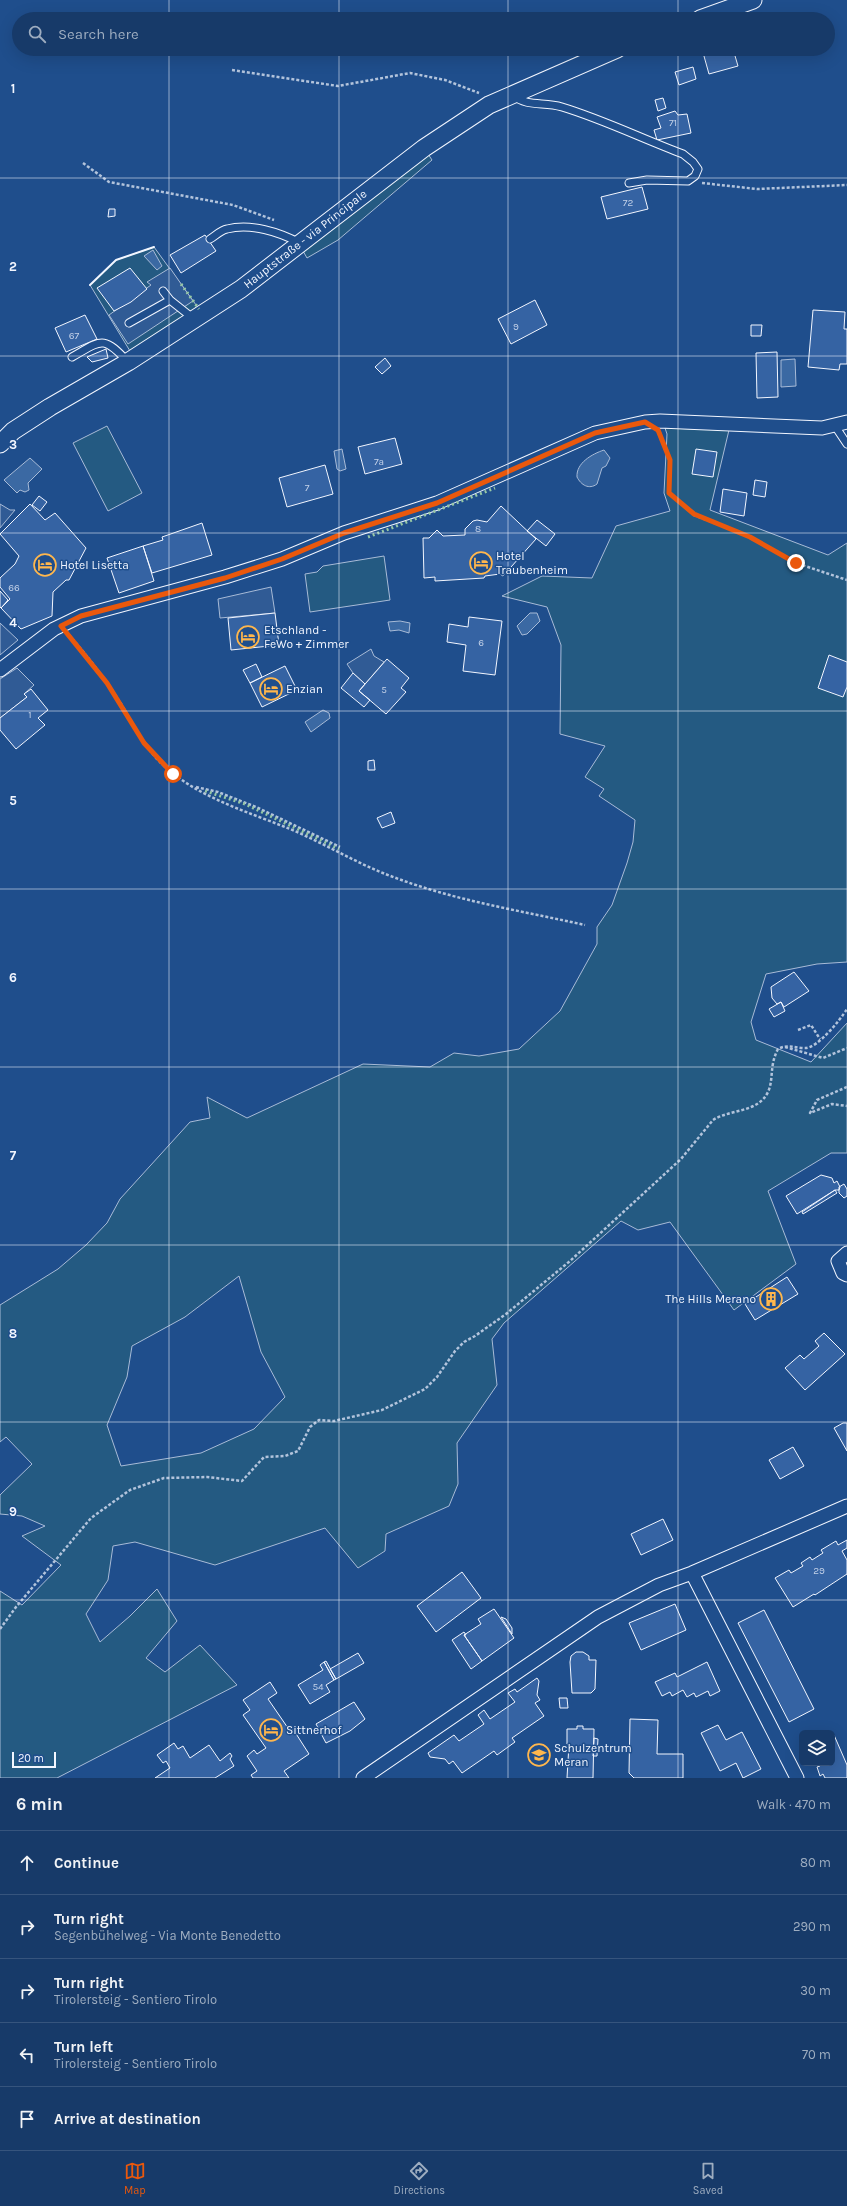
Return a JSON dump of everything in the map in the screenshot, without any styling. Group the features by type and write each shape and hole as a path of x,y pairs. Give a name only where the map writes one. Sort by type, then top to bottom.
{"street":[{"path":"720,12 753,0"},
{"name":"Hauptstraße - via Principale","path":"0,444 13,431 128,362 241,289 424,148 489,105 601,56"},
{"path":"0,670 61,626 81,616 225,578 282,559 344,533 437,503 595,433 645,422 704,422 822,428 841,424"},
{"path":"847,1253 838,1261 843,1273 847,1275"},
{"path":"362,1778 598,1617 659,1585 692,1574 847,1506"},
{"path":"692,1574 797,1778"}],"lane":[{"path":"512,95 520,101 529,104 561,106 683,154 693,162 698,169 695,176 688,181 647,180 629,183"},
{"path":"210,239 225,229 239,228 276,232 300,243"},
{"path":"163,291 170,300 194,319"},
{"path":"129,323 170,300"},
{"path":"72,357 100,342 112,345 128,362"},
{"path":"841,424 847,444"}],"path":[{"path":"232,70 338,86 410,73 445,80 484,95 489,105"},
{"path":"83,163 109,182 233,205 282,222"},
{"path":"680,181 757,189 847,185"},
{"path":"645,422 658,430 670,460 669,493 694,514 750,537 796,563 847,580"},
{"path":"61,626 107,683 144,743 173,774 193,787 213,797 295,831 352,860 397,879 464,899 585,925"},
{"path":"193,787 218,792 241,801 340,847"},
{"path":"0,1629 16,1606 91,1518 130,1490 164,1478 207,1477 242,1481 264,1457 285,1456 298,1451 310,1427 319,1420 334,1421 382,1410 424,1389 438,1377 455,1351 464,1342 506,1314 570,1261 681,1159 713,1120 720,1115 739,1112 764,1097 768,1092 771,1081 773,1060 778,1049 782,1047 806,1048 814,1045 847,1009"},
{"path":"798,1030 811,1025 820,1039"},
{"path":"782,1047 823,1058 847,1048"},
{"path":"847,1087 817,1100 810,1113 832,1104 847,1106"}],"shaded area":[{"path":"424,148 432,160 338,240 307,258 303,251"},
{"path":"154,247 199,309 130,351 90,285 116,260"},
{"path":"153,250 162,266 157,270 144,256"},
{"path":"170,268 193,301 128,344 109,315 151,285 147,282"},
{"path":"795,359 796,386 781,387 781,360"},
{"path":"107,426 142,493 108,511 73,443"},
{"path":"665,428 729,430 710,510 828,555 847,543 847,962 817,964 766,974 751,1022 756,1040 811,1062 847,1023 847,1153 831,1153 768,1191 796,1264 734,1310 670,1222 638,1230 621,1221 504,1323 492,1339 497,1385 457,1443 458,1484 449,1506 386,1534 385,1551 358,1568 325,1528 215,1565 135,1542 113,1546 108,1580 86,1614 100,1642 130,1616 157,1589 177,1621 146,1658 165,1672 200,1645 237,1685 57,1778 0,1778 0,1591 22,1605 61,1565 22,1536 45,1526 22,1516 0,1514 0,1495 32,1464 6,1437 0,1442 0,1305 58,1269 86,1245 107,1223 120,1199 190,1122 210,1118 207,1097 247,1118 363,1064 430,1067 454,1053 479,1056 519,1049 560,1011 597,944 597,927 612,905 627,863 633,842 635,820 599,796 604,789 585,777 605,746 560,734 561,645 547,607 502,596 542,576 592,578 616,526 670,511 664,493 667,434","holes":["239,1276 261,1352 285,1397 254,1429 201,1453 121,1466 107,1425 127,1377 132,1346 185,1317"]},
{"path":"342,449 346,469 340,471 337,469 334,451"},
{"path":"604,450 610,458 606,466 602,468 597,484 588,487 577,477 579,467 590,457"},
{"path":"30,458 42,469 28,483 29,490 25,492 20,490 17,493 4,480"},
{"path":"0,504 10,510 15,510 0,528"},
{"path":"384,556 390,600 310,612 305,574 317,572 323,566"},
{"path":"271,587 275,613 220,618 218,599"},
{"path":"530,613 537,613 540,621 527,634 522,635 517,626"},
{"path":"400,621 410,623 409,633 399,630 390,631 388,622"},
{"path":"0,623 18,640 0,655"},
{"path":"371,649 374,656 384,662 365,684 353,673 347,664"},
{"path":"17,668 34,685 24,694 27,697 0,718 0,679"},
{"path":"323,710 329,713 330,718 311,732 305,722"}],"building":[{"path":"704,56 735,56 738,66 709,74"},
{"path":"693,67 696,79 679,85 675,72"},
{"path":"663,98 666,108 658,111 655,100"},
{"path":"675,111 678,115 687,114 691,133 657,140 654,130 661,128 657,117"},
{"path":"642,187 648,209 607,219 601,197"},
{"path":"109,209 115,209 115,216 108,217"},
{"path":"205,235 216,251 181,273 170,255"},
{"path":"130,268 147,289 131,302 114,311 97,288"},
{"path":"535,300 547,325 511,344 498,319"},
{"path":"813,310 845,312 844,329 847,329 847,364 840,364 839,370 808,367"},
{"path":"85,315 97,339 66,352 55,328"},
{"path":"751,325 762,325 761,336 751,336"},
{"path":"106,349 108,358 92,362 87,357"},
{"path":"777,352 778,397 757,398 756,353"},
{"path":"385,358 391,366 382,374 375,367"},
{"path":"395,438 402,464 365,474 358,447"},
{"path":"696,449 717,452 713,477 692,474"},
{"path":"325,465 333,494 287,507 279,478"},
{"path":"755,480 767,482 765,497 753,495"},
{"path":"723,489 747,493 744,516 720,512"},
{"path":"39,496 47,502 40,511 32,505"},
{"path":"30,504 45,520 55,513 86,548 69,580 66,580 53,592 52,616 21,629 1,608 10,599 0,587 0,578 15,564 19,556 0,534"},
{"path":"501,506 536,539 503,576 500,574 485,576 484,578 435,581 435,577 424,578 423,538 429,538 437,530 443,536 465,535 465,529 473,521 477,520 487,522"},
{"path":"537,520 555,534 546,546 527,531"},
{"path":"202,523 212,555 152,573 143,546 163,540 162,537"},
{"path":"143,546 154,581 119,593 107,558"},
{"path":"0,591 8,600 1,608 0,607"},
{"path":"275,613 279,645 231,650 228,618"},
{"path":"469,617 502,621 495,675 463,671 466,645 447,642 449,624 468,627"},
{"path":"829,655 847,662 847,687 843,697 818,688"},
{"path":"387,659 409,678 401,688 406,692 386,714 359,691"},
{"path":"256,664 262,677 250,683 243,670"},
{"path":"285,666 297,690 262,707 250,683"},
{"path":"353,673 365,684 359,691 370,700 364,707 341,688"},
{"path":"31,689 48,710 38,718 45,725 16,749 0,730 0,718 27,697 24,694"},
{"path":"374,760 375,770 368,770 368,761"},
{"path":"391,812 395,823 382,828 377,818"},
{"path":"794,972 809,991 784,1007 781,1002 777,1004 772,998 771,987"},
{"path":"781,1002 785,1011 774,1017 769,1009"},
{"path":"821,1175 832,1178 834,1183 837,1181 840,1187 839,1190 835,1190 797,1214 786,1196"},
{"path":"844,1184 847,1189 847,1196 844,1198 839,1193 839,1187"},
{"path":"835,1190 837,1193 803,1214 802,1212"},
{"name":"The Hills Merano","path":"787,1277 798,1294 755,1320 745,1304"},
{"path":"824,1333 845,1354 805,1390 785,1368 800,1355 804,1359 819,1346 815,1341"},
{"path":"843,1423 847,1423 847,1451 834,1428"},
{"path":"793,1447 804,1466 780,1479 769,1460"},
{"path":"663,1519 673,1540 641,1555 631,1534"},
{"path":"847,1540 847,1548 842,1551 847,1560 847,1574 815,1595 814,1594 793,1607 775,1578 789,1570 791,1573 803,1566 801,1563 810,1557 812,1560 823,1553 821,1550 836,1541 838,1545"},
{"path":"462,1572 481,1598 436,1632 417,1606"},
{"path":"675,1604 686,1630 641,1650 629,1623"},
{"path":"494,1609 514,1638 482,1661 464,1635 481,1624 478,1619"},
{"path":"764,1610 814,1709 789,1722 738,1623"},
{"path":"501,1617 506,1619 512,1628 512,1634"},
{"path":"464,1632 466,1635 464,1635 482,1661 471,1669 452,1640"},
{"path":"576,1652 583,1652 589,1656 589,1660 596,1660 595,1689 591,1693 572,1693 570,1662 571,1656"},
{"path":"358,1653 364,1663 336,1679 330,1669"},
{"path":"326,1661 336,1679 334,1680 324,1662"},
{"path":"324,1662 334,1680 326,1685 330,1692 310,1704 298,1685 323,1670 320,1665"},
{"path":"707,1662 720,1691 710,1696 708,1691 696,1697 694,1693 687,1697 683,1690 672,1696 670,1692 662,1696 655,1682 675,1673 677,1677"},
{"path":"537,1678 539,1681 537,1695 540,1700 535,1703 544,1716 512,1738 515,1742 497,1755 494,1751 462,1773 453,1761 449,1764 445,1759 430,1757 428,1753 454,1735 459,1741 484,1724 478,1715 484,1710 490,1719 515,1702 508,1693 515,1689 517,1692"},
{"name":"Sittnerhof","path":"270,1682 277,1693 268,1699 290,1731 293,1729 309,1754 284,1771 289,1778 253,1778 251,1775 257,1771 247,1756 254,1750 257,1754 266,1748 243,1715 250,1710 243,1700"},
{"path":"559,1698 567,1698 568,1708 560,1708"},
{"path":"354,1702 365,1719 350,1731 326,1743 316,1724"},
{"path":"630,1719 658,1720 657,1754 683,1754 683,1778 634,1778 629,1773"},
{"path":"718,1725 726,1740 742,1732 761,1769 743,1778 736,1763 720,1771 701,1733"},
{"path":"577,1726 583,1726 583,1729 594,1729 593,1778 567,1778 569,1744 567,1744 567,1729 577,1729"},
{"path":"835,1737 847,1765 847,1778 825,1778 823,1774 820,1776 817,1767 835,1766"},
{"path":"594,1738 598,1739 597,1756 593,1756"},
{"path":"174,1743 178,1749 183,1746 190,1758 209,1745 220,1761 230,1753 232,1756 230,1759 234,1766 215,1778 155,1778 170,1768 166,1761 163,1763 157,1755"}],"hedge":[{"path":"181,284 199,309"},
{"path":"368,537 495,488"},
{"path":"205,791 245,804 339,849"}],"wall":[{"path":"90,285 116,260 154,247"}],"place":[{"name":"Hotel Traubenheim","path":"481,563"},
{"name":"Hotel Lisetta","path":"45,565"},
{"name":"Etschland - FeWo + Zimmer","path":"248,637"},
{"name":"Enzian","path":"271,689"},
{"name":"The Hills Merano","path":"771,1299"},
{"name":"Sittnerhof","path":"271,1730"},
{"name":"Schulzentrum Meran","path":"539,1755"}],"route":[{"path":"173,774 159,761 144,743 107,683 61,626 81,616 225,578 282,559 344,533 437,503 515,467 595,433 645,422 658,430 670,460 669,493 694,514 750,537 796,563"}]}
